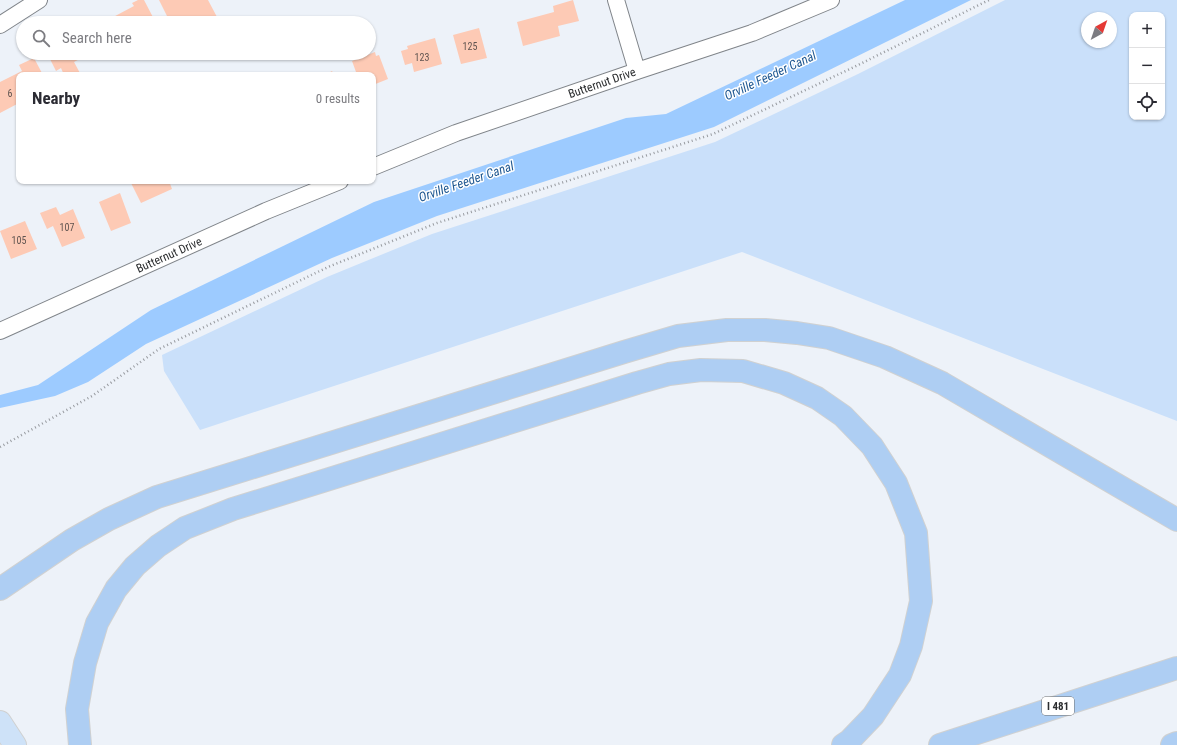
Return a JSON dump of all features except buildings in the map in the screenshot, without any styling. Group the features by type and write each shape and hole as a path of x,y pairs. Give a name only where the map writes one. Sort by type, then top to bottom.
{"highway":[{"path":"0,589 72,540 109,519 157,497 678,336 727,330 765,330 829,338 885,357 942,383 1177,520"},
{"path":"80,745 77,709 85,662 97,623 116,589 134,566 158,546 185,528 233,509 637,383 669,374 701,370 742,371 784,383 817,398 843,416 872,446 896,483 916,533 921,601 911,646 900,675 873,716 849,741 843,745"},
{"name":"I 481","path":"940,745 1177,668"},
{"path":"1172,745 1177,744"}],"main road":[{"path":"0,722 15,745"}],"street":[{"path":"0,25 39,0"},
{"path":"616,0 637,71"},
{"name":"Butternut Drive","path":"376,166 456,133 752,33 831,0"},
{"name":"Butternut Drive","path":"0,331 266,211 333,184"}],"path":[{"path":"0,447 92,396 159,348 328,267 437,223 714,134 989,0"}],"shaded area":[{"path":"1005,0 1177,0 1177,421 742,252 200,430 164,371 162,355 327,277 432,234 715,142 858,74"}],"water":[{"name":"Orville Feeder Canal","path":"905,0 971,0 714,127 437,216 332,258 146,344 88,382 55,396 0,408 0,395 38,385 151,310 374,202 626,118 666,114"}]}
